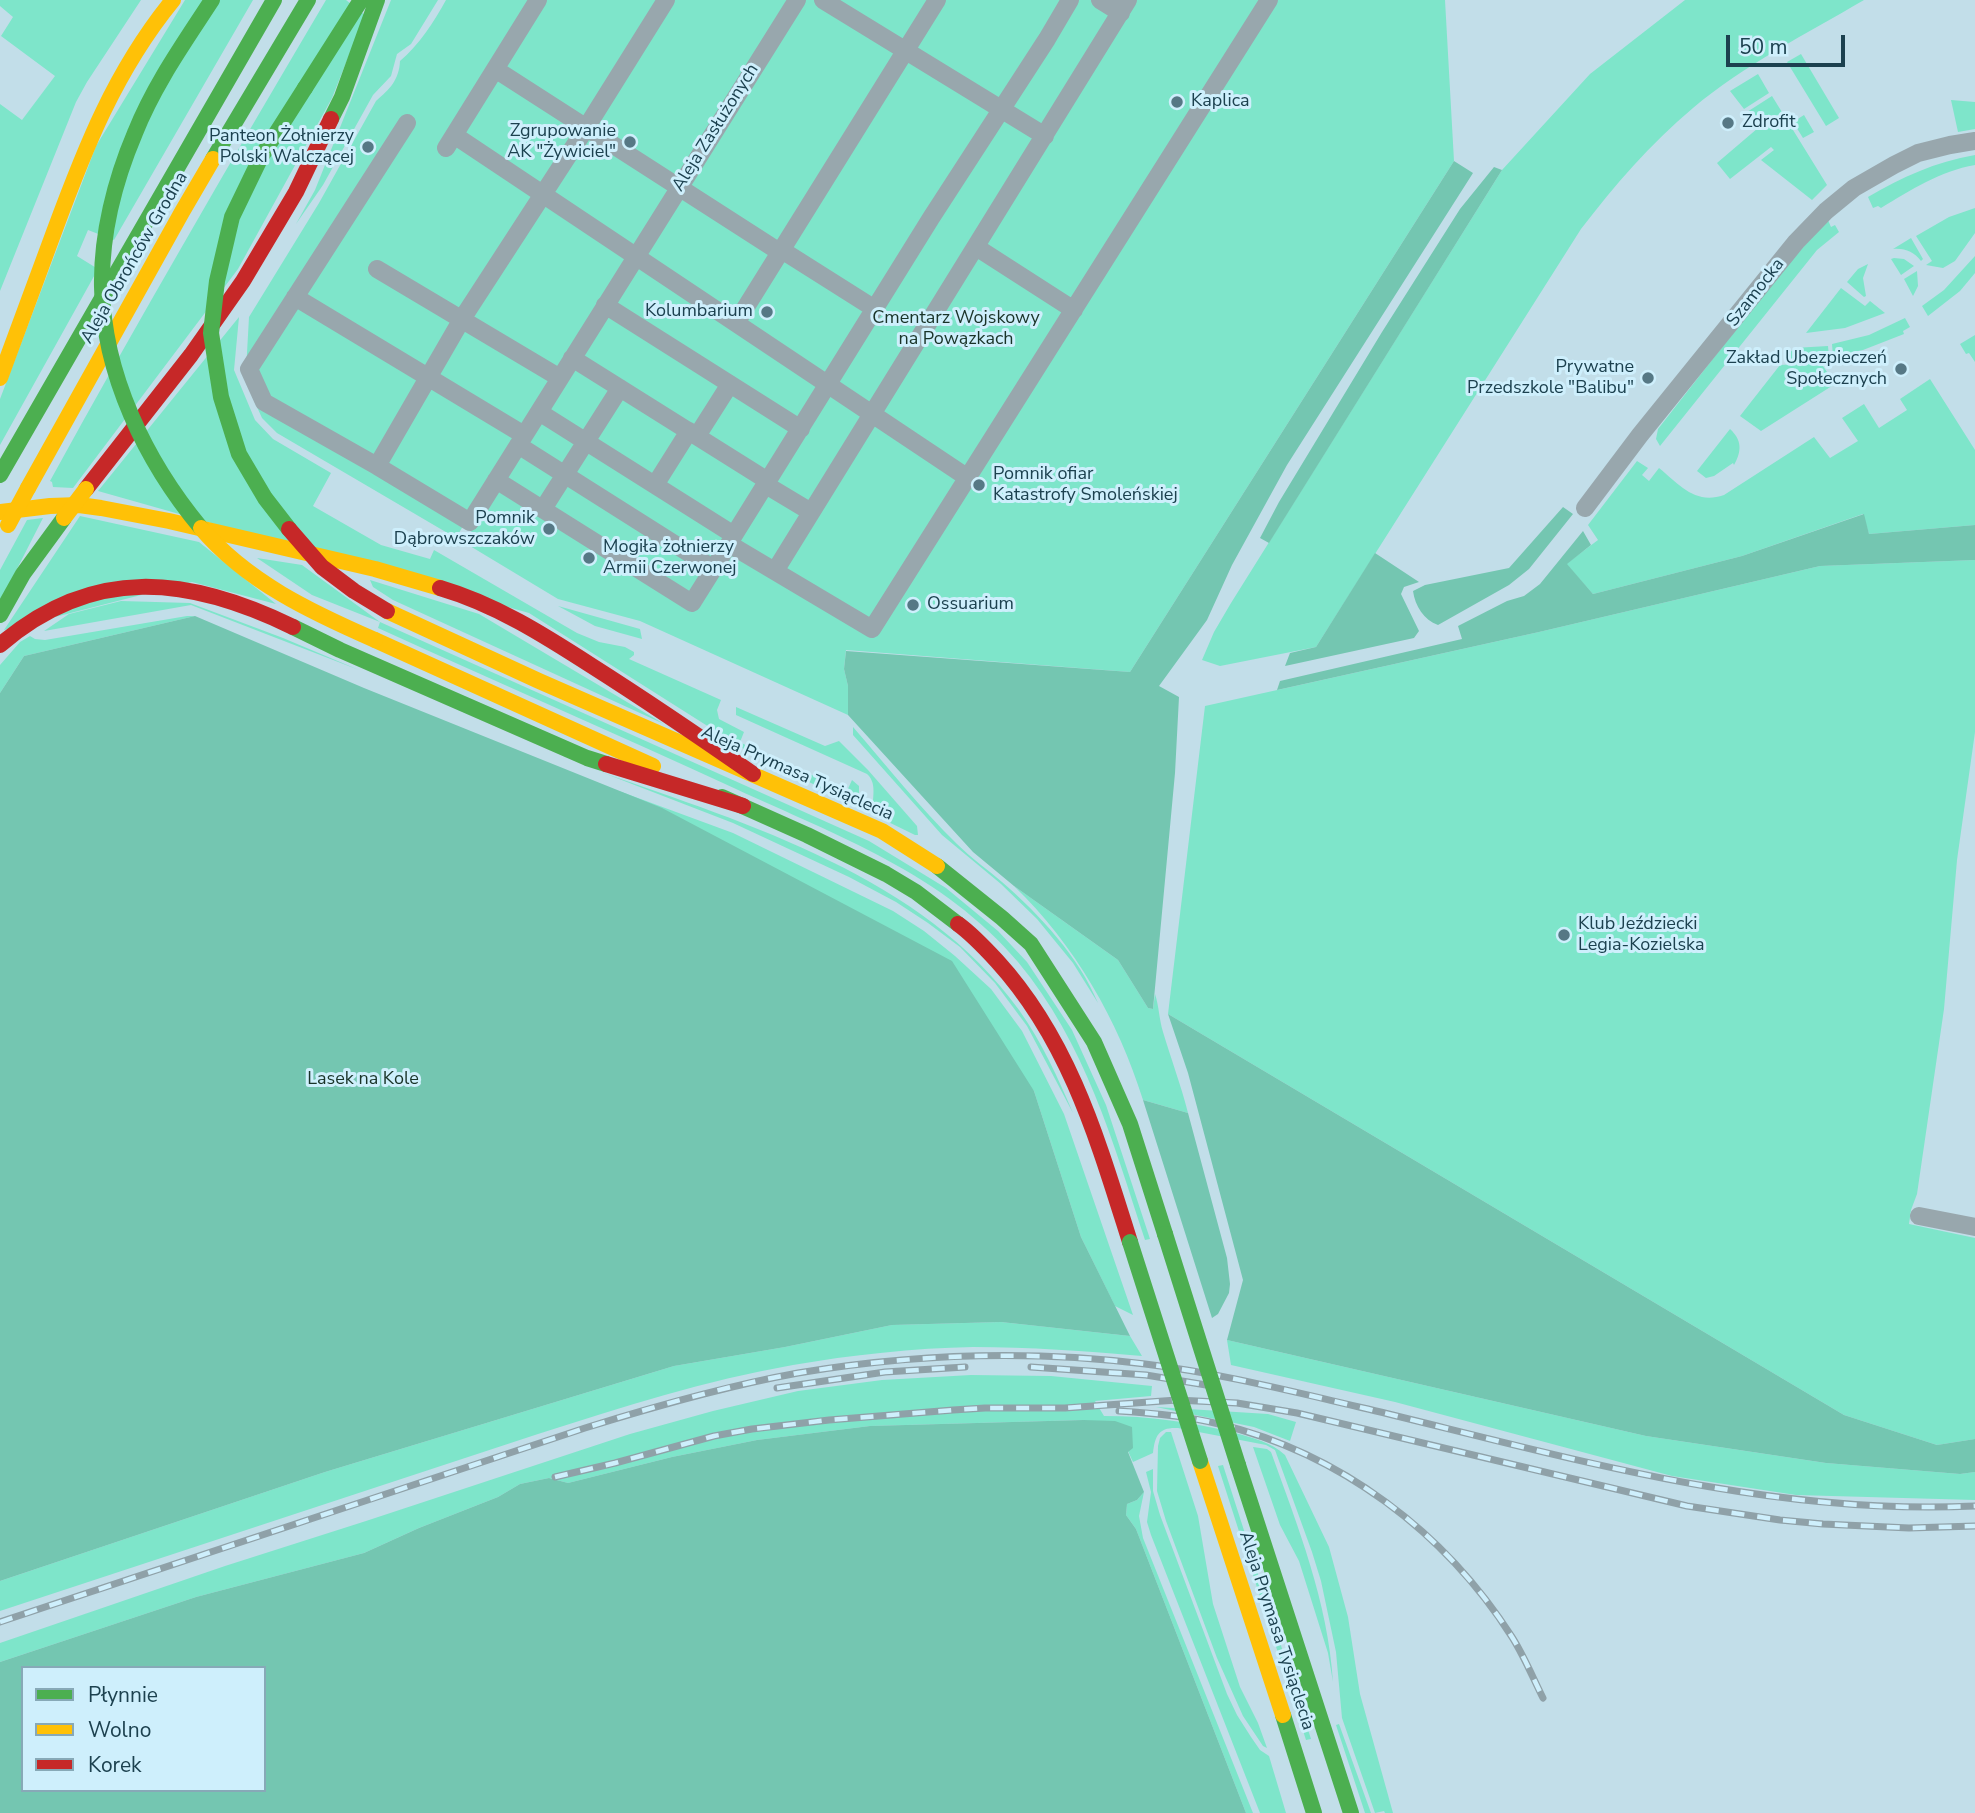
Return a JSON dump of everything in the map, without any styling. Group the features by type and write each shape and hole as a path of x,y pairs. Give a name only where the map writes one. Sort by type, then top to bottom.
{"main road":[{"path":"0,378 96,124 117,82 173,0"},
{"path":"212,0 166,73 127,150 106,235 102,289 113,362 133,425 159,473 188,514 222,549 262,582 322,617 743,806"},
{"name":"Aleja Obrońców Grodna","path":"0,475 274,0"},
{"name":"Aleja Obrońców Grodna","path":"3,526 28,488 182,212 308,0"},
{"name":"Aleja Prymasa Tysiąclecia","path":"361,0 261,157 232,217 217,281 211,333 222,397 239,453 265,498 293,534 322,567 354,591 387,611 539,681 892,837 932,862 1031,944 1094,1042 1130,1124 1351,1813"},
{"path":"0,615 23,574 191,355 243,281 296,192 342,97 377,0"},
{"path":"3,526 50,506 79,505 101,508 169,521 374,569 458,593 486,604 548,638 675,719 753,774"},
{"path":"0,645 46,611 85,596 127,587 151,586 197,592 266,614 340,650 587,758 743,806"},
{"name":"Aleja Prymasa Tysiąclecia","path":"743,806 916,892 964,928 1016,982 1037,1011 1069,1069 1097,1139 1314,1813"}],"street":[{"path":"538,0 450,141 543,194 968,478"},
{"path":"407,123 249,369 264,402 377,466 462,319 666,0"},
{"name":"Aleja Zasłużonych","path":"377,466 470,522 797,0"},
{"path":"823,0 1045,136"},
{"path":"736,323 937,0"},
{"path":"496,480 692,603 1070,0"},
{"path":"775,571 1124,7 1100,0"},
{"path":"538,412 655,485 775,571 872,629 1269,0"},
{"path":"495,69 775,249 875,309"},
{"name":"Szamocka","path":"1586,508 1640,435 1796,242 1826,211 1854,188 1918,153 1975,141"},
{"path":"976,247 1074,310"},
{"path":"377,269 560,378"},
{"path":"295,298 428,377 521,440 565,475 714,569"},
{"path":"605,305 801,429"},
{"path":"572,358 811,512"},
{"path":"655,485 730,384"},
{"path":"543,509 620,388"},
{"path":"1919,1216 1975,1227"}],"green space":[{"path":"0,0 141,0 76,102 0,291 0,104 22,120 55,76 1,36 13,17 0,6"},
{"path":"185,0 253,0 114,240 88,230 77,256 98,269 0,445 0,399 96,146"},
{"path":"326,0 346,0 365,15 332,98 238,269 73,488 53,487 50,481 117,360"},
{"path":"391,0 438,0 411,44 397,54 391,76 373,95 323,185 296,224 315,190"},
{"name":"Cmentarz Wojskowy na Powązkach","path":"446,0 1445,0 1454,161 1130,672 846,650 844,669 848,686 848,715 640,621 558,599 465,543 472,532 463,526 456,538 277,433 262,418 252,396 246,371 249,317 319,203 376,101 393,84 400,61 426,33"},
{"path":"1685,0 1864,0 1776,51 1713,92 1662,136 1620,181 1581,229 1316,647 1220,666 1202,660 1231,603 1502,170 1590,74"},
{"path":"1801,54 1839,118 1826,126 1787,62"},
{"path":"1758,74 1769,93 1744,109 1730,91"},
{"path":"1772,96 1827,185 1812,200 1761,160 1774,150 1771,147 1730,179 1717,163 1758,128 1747,112"},
{"path":"1951,100 1975,102 1975,129 1958,132"},
{"path":"1804,115 1814,132 1803,138 1793,122"},
{"path":"1975,155 1975,165 1938,176 1881,208 1873,208 1868,197 1919,171"},
{"path":"1454,161 1473,173 1287,465 1232,565 1207,620 1159,686 1179,697 1175,773 1153,1009 1148,1008 1118,960 1014,886 973,852 848,715 848,686 844,669 846,651 1130,672"},
{"path":"1494,167 1502,170 1269,543 1260,538 1382,332 1460,209"},
{"path":"1975,208 1975,233 1955,261 1943,268 1926,265 1932,261 1916,236 1949,217"},
{"path":"1828,220 1831,227 1835,225 1839,232 1817,250 1660,446 1656,439 1658,429 1784,268"},
{"path":"1911,238 1923,259 1921,261 1909,251 1893,249"},
{"path":"1975,256 1975,273 1960,291 1928,316 1922,306 1944,290"},
{"path":"1891,259 1904,259 1914,266 1901,275"},
{"path":"1868,264 1863,278 1864,297 1847,282 1858,269"},
{"path":"1917,271 1918,286 1913,296 1904,279"},
{"path":"1841,288 1865,306 1870,301 1885,313 1845,328 1806,333"},
{"path":"239,317 234,370 255,420 273,439 331,473 313,506 381,545 430,559 434,550 577,633 599,642 625,647 634,652 629,659 721,700 717,710 719,719 744,732 740,742 749,747 747,751 529,613 98,491"},
{"path":"1905,318 1910,327 1903,331 1904,334 1863,350 1833,356 1832,344 1869,335"},
{"path":"1975,335 1975,362 1960,344"},
{"path":"1828,346 1829,357 1785,359 1794,348"},
{"path":"1821,363 1835,384 1761,431 1740,416 1780,365"},
{"path":"1930,379 1975,450 1975,525 1869,534 1863,514 1742,556 1593,594 1566,564 1598,540 1588,525 1637,461 1648,468 1642,475 1649,481 1659,468 1688,492 1705,497 1724,495 1814,437 1830,458 1858,441 1842,418 1864,404 1879,428 1907,410 1900,399"},
{"path":"1730,429 1739,442 1737,460 1734,465 1733,463 1714,476 1706,478 1697,471"},
{"path":"1563,507 1573,514 1529,569 1509,585 1438,625 1428,620 1421,612 1413,591 1425,585 1509,568"},
{"path":"1864,514 1869,534 1975,525 1975,560 1820,566 1277,690 1280,681 1462,639 1458,626 1507,601 1524,596 1540,584 1583,531 1591,545 1567,564 1593,594 1742,556"},
{"path":"80,516 199,542 276,604 192,582 4,630"},
{"path":"43,518 0,602 0,570 27,520"},
{"path":"1375,553 1419,582 1404,587 1401,594 1419,631 1414,638 1285,666 1290,653 1316,647"},
{"path":"257,558 302,565 380,622 312,595"},
{"name":"Klub Jeździecki Legia-Kozielska","path":"1975,560 1975,732 1957,860 1944,1009 1917,1194 1909,1224 1975,1238 1975,1439 1937,1445 1844,1415 1168,1014 1205,706 1820,566"},
{"path":"370,580 479,614 664,724 393,600 373,587"},
{"path":"121,601 190,603 359,670 191,605 44,631 69,614"},
{"path":"558,606 640,629 642,639 595,626"},
{"path":"195,616 24,656 0,693 0,665 20,642 30,636 45,640"},
{"name":"Lasek na Kole","path":"195,616 364,688 662,808 952,961 1034,1091 1081,1237 1130,1336 1001,1322 892,1325 674,1366 325,1472 0,1581 0,693 24,656"},
{"path":"380,622 869,841 946,888 998,931 1027,962 1072,1030 1106,1105 1150,1239 1145,1240 1095,1094 1062,1025 1018,962 989,931 957,904 888,860 851,841 378,628"},
{"path":"736,707 825,746 839,741 917,826 918,835 874,815 873,783 867,774 736,715"},
{"path":"853,727 943,830 1044,923 1080,969 1098,1003 1073,963 1037,919 1001,884 942,835 853,735"},
{"path":"757,750 847,791 852,780 859,786 859,795 849,801 825,792 755,755"},
{"path":"601,772 715,812 830,861 884,890 934,924 980,964 1019,1010 1042,1047 1073,1113 1027,1026 995,983 960,947 928,923 849,877 733,823"},
{"path":"619,791 733,833 893,911 924,931 991,989 1022,1031 1064,1114 1133,1315 1115,1306 1081,1237 1034,1091"},
{"path":"1014,886 1118,960 1148,1008 1153,1009 1155,994 1163,1032 1188,1113 1143,1100 1121,1041 1092,985 1056,933"},
{"path":"1168,1014 1844,1415 1937,1445 1975,1439 1975,1472 1960,1474 1826,1463 1646,1436 1227,1340 1243,1280 1188,1073"},
{"path":"1143,1100 1188,1113 1227,1258 1229,1293 1218,1314 1212,1318"},
{"path":"1001,1322 1130,1336 1142,1356 1015,1348 928,1349 815,1361 729,1378 570,1424 0,1611 0,1581 325,1472 674,1366 892,1325"},
{"path":"1227,1340 1646,1436 1826,1463 1960,1474 1975,1472 1975,1500 1796,1495 1672,1476 1395,1402 1231,1365"},
{"path":"971,1375 1051,1376 1152,1386 1151,1396 1095,1401 1104,1416 1154,1418 1219,1429 1262,1441 1285,1455 1329,1547 1348,1617 1360,1694 1393,1813 1375,1813 1342,1718 1336,1652 1321,1581 1275,1450 1266,1445 1178,1428 1159,1433 1153,1453 1133,1462 1128,1451 1083,1420 870,1426 757,1440 672,1457 568,1483 549,1478 520,1484 498,1497 364,1553 196,1597 0,1662 0,1643 225,1566 630,1434 798,1391 882,1380"},
{"path":"1156,1407 1268,1414 1296,1422 1290,1441 1254,1427"},
{"path":"1083,1420 1115,1421 1132,1427 1133,1448 1128,1452 1144,1492 1137,1500 1127,1504 1126,1515 1136,1529 1246,1813 0,1813 0,1662 196,1597 364,1553 498,1497 520,1484 549,1478 568,1483 672,1457 757,1440 870,1426"},
{"path":"1166,1432 1171,1432 1198,1516 1213,1604 1240,1687 1267,1748 1243,1716 1217,1658 1166,1521 1157,1491 1158,1446 1160,1438"},
{"path":"1253,1447 1271,1452 1301,1537 1325,1623 1333,1682 1328,1653 1299,1561 1280,1525"},
{"path":"1223,1465 1311,1739 1306,1740 1218,1466"},
{"path":"1153,1469 1153,1491 1160,1515 1227,1694 1251,1737 1260,1750 1269,1756 1286,1813 1260,1813 1151,1535 1147,1522 1151,1492 1146,1472"},
{"path":"1144,1492 1139,1516 1143,1538 1253,1813 1246,1813 1136,1529 1126,1515 1127,1504 1137,1500"},
{"path":"1339,1724 1371,1813 1365,1813 1336,1725"}],"railway":[{"path":"0,1622 585,1428 665,1404 798,1373 928,1358 1058,1357 1145,1364 1285,1390 1668,1479 1820,1502 1897,1507 1975,1506"},
{"path":"777,1388 885,1372 965,1367"},
{"path":"1031,1367 1146,1375 1212,1386"},
{"path":"555,1477 714,1436 752,1429 953,1410 1065,1408 1177,1400 1237,1403 1297,1413 1687,1506 1823,1524 1909,1528 1975,1526"},
{"path":"1119,1411 1194,1419 1264,1437 1347,1476 1386,1502 1422,1531 1485,1599 1516,1644 1543,1698"}],"traffic: fast":[{"path":"201,528 162,475 131,415 119,384 104,320 102,267 111,208 135,133 160,81 212,0"},
{"path":"0,475 274,0"},
{"path":"213,159 308,0"},
{"path":"305,88 361,0"},
{"path":"331,119 342,97 377,0"},
{"path":"289,529 265,498 239,454 221,397 211,333 217,281 232,217 261,157 305,88"},
{"path":"0,615 23,574 64,518"},
{"path":"293,627 340,650 606,764"},
{"path":"722,797 886,874 916,892 958,924"},
{"path":"937,866 1031,944 1094,1042 1130,1124 1165,1234"},
{"path":"1165,1234 1238,1465"},
{"path":"1130,1242 1200,1461"},
{"path":"1238,1465 1351,1813"},
{"path":"1283,1715 1314,1813"}],"traffic: slow":[{"path":"0,378 66,201 103,111 134,54 173,0"},
{"path":"28,488 213,159"},
{"path":"8,525 28,488"},
{"path":"64,518 86,489"},
{"path":"0,512 50,506 79,505 101,508 375,569 440,588"},
{"path":"201,528 219,547 259,580 327,618 375,640"},
{"path":"387,611 539,681 882,831 937,866"},
{"path":"375,640 653,766"},
{"path":"1200,1461 1283,1715"}],"traffic: jam":[{"path":"86,489 191,355 243,281 296,192 331,119"},
{"path":"289,529 322,567 387,611"},
{"path":"0,645 35,619 70,601 106,591 142,587 179,589 216,597 293,627"},
{"path":"440,588 500,612 537,632 633,692 753,774"},
{"path":"606,764 743,806"},
{"path":"958,924 988,951 1022,992 1063,1058 1093,1130 1130,1242"}],"place":[{"name":"Kaplica","path":"1177,102"},
{"name":"Zdrofit","path":"1728,123"},
{"name":"Zgrupowanie AK \"Żywiciel\"","path":"630,142"},
{"name":"Panteon Żołnierzy Polski Walczącej","path":"368,147"},
{"name":"Kolumbarium","path":"767,312"},
{"name":"Zakład Ubezpieczeń Społecznych","path":"1901,369"},
{"name":"Prywatne Przedszkole \"Balibu\"","path":"1648,378"},
{"name":"Pomnik ofiar Katastrofy Smoleńskiej","path":"979,485"},
{"name":"Pomnik Dąbrowszczaków","path":"549,529"},
{"name":"Mogiła żołnierzy Armii Czerwonej","path":"589,558"},
{"name":"Ossuarium","path":"913,605"},
{"name":"Klub Jeździecki Legia-Kozielska","path":"1564,935"}]}
